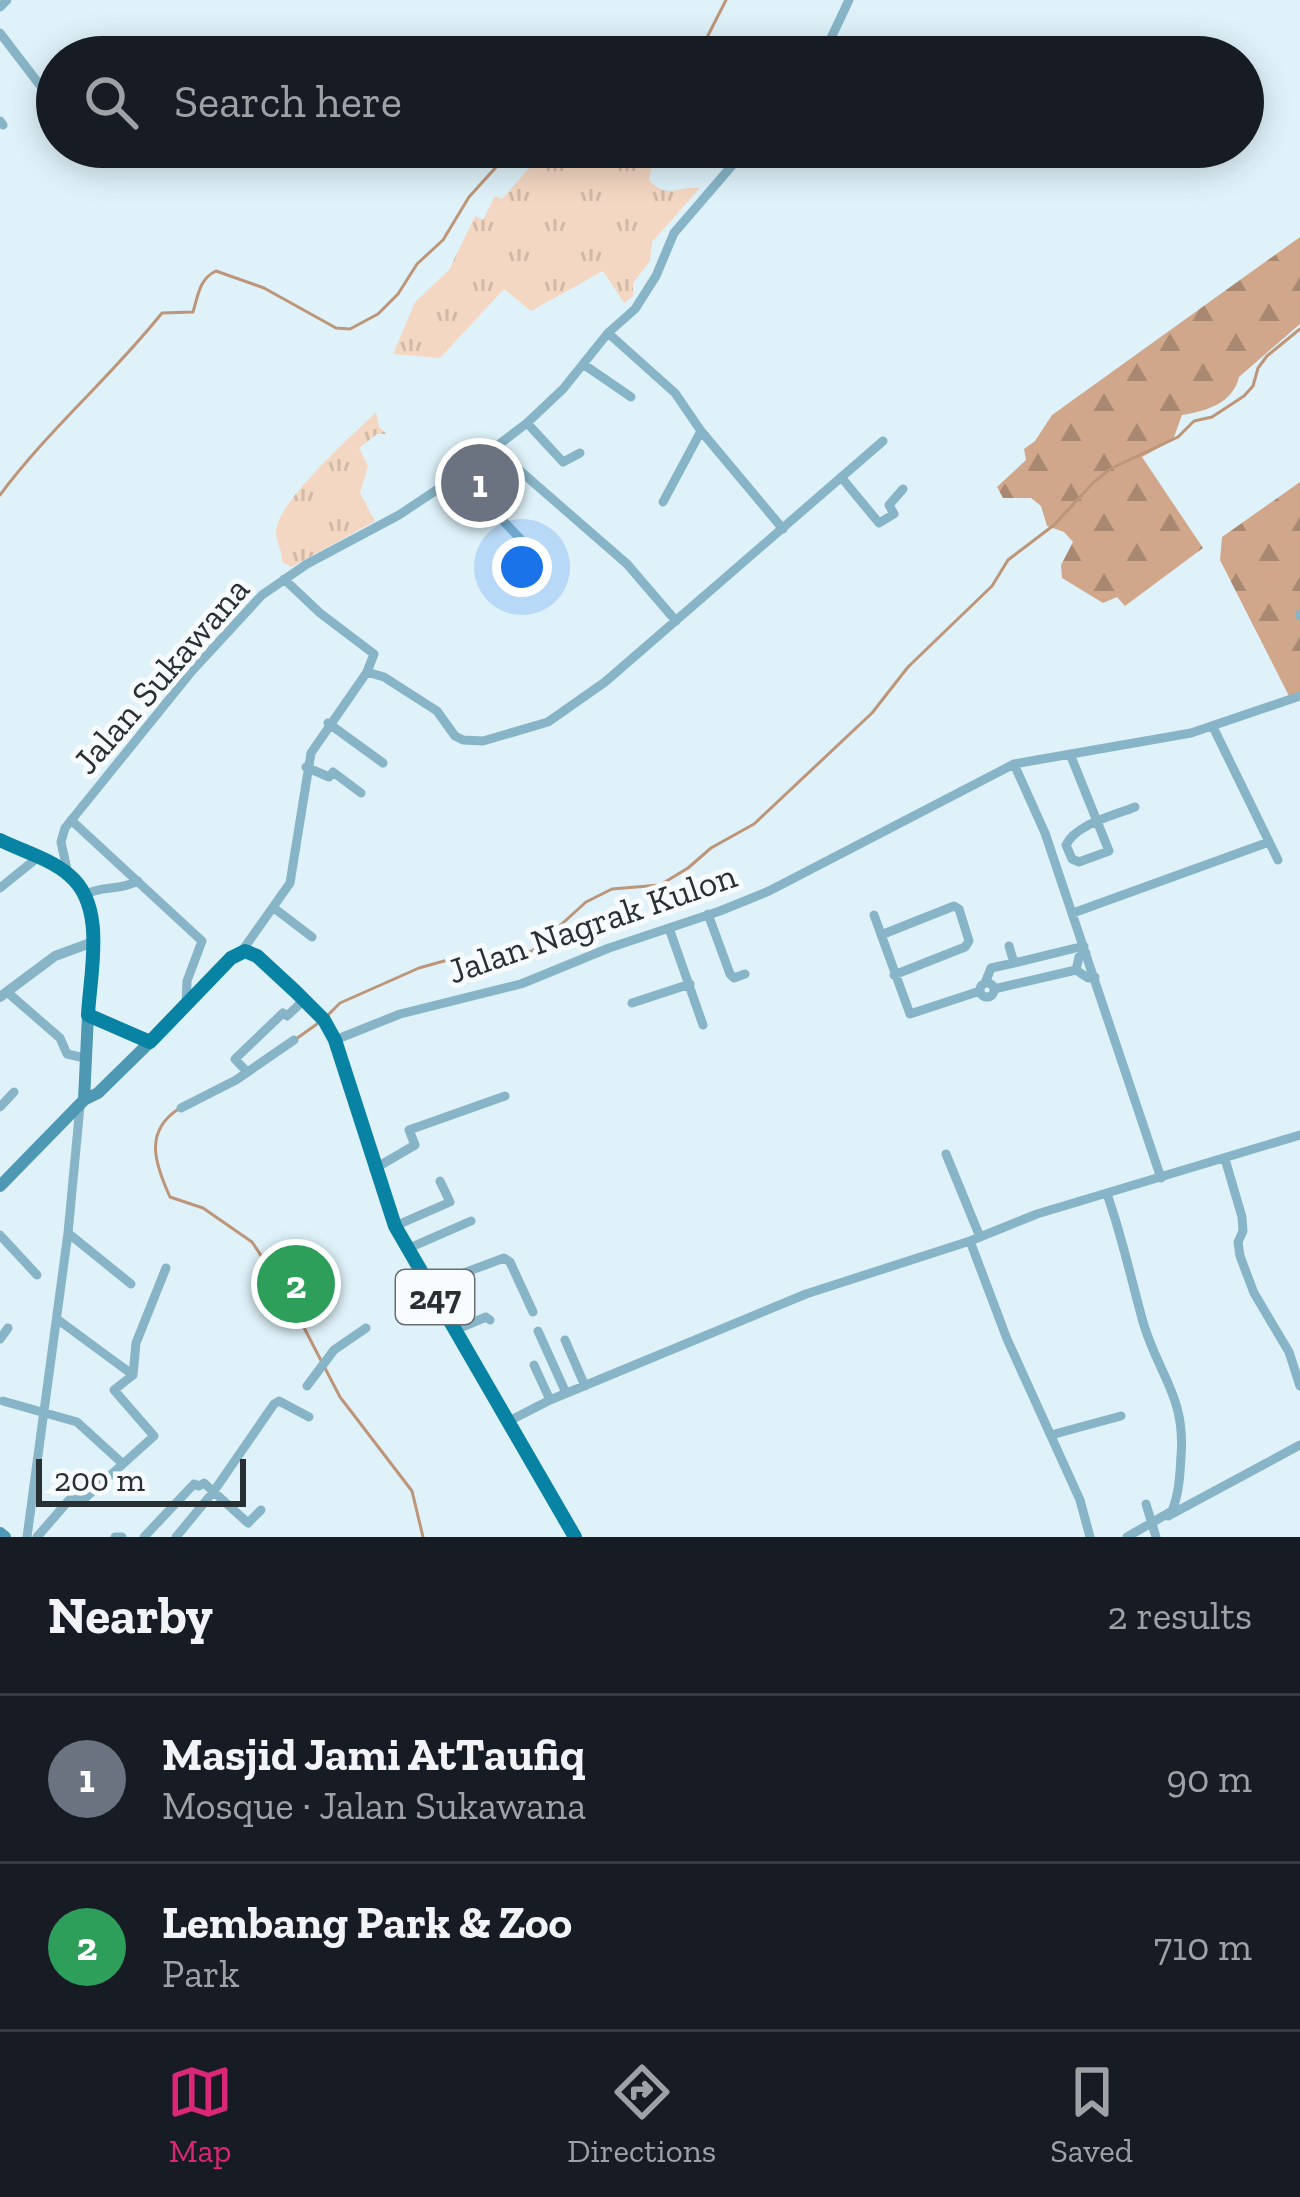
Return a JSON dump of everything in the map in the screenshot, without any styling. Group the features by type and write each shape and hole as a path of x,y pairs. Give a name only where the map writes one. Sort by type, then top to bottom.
{"main road":[{"path":"0,840 68,874 84,895 92,918 82,1103"},
{"path":"4,1176 100,1091 242,952"},
{"name":"247","path":"242,952 257,956 324,1020 335,1040 395,1226 575,1537"},
{"path":"88,1015 151,1042"}],"street":[{"path":"0,7 7,0"},
{"path":"832,36 849,0"},
{"path":"0,32 36,80"},
{"name":"Jalan Sukawana","path":"68,874 61,838 71,820 249,609 284,579 399,514 527,423 640,301 674,233 730,168"},
{"path":"608,333 675,393 783,530"},
{"path":"583,364 631,397"},
{"path":"527,423 563,462 580,453"},
{"path":"663,502 701,431"},
{"path":"367,672 384,677 440,713 459,738 483,741 558,718 883,441"},
{"path":"495,448 632,568 676,621"},
{"path":"459,475 533,552"},
{"path":"842,476 879,523 894,514 889,505 903,490"},
{"path":"242,952 290,883 307,766 328,723 367,672 374,653 284,579"},
{"name":"Jalan Nagrak Kulon","path":"335,1040 400,1014 521,984 708,914 797,877 1014,764 1164,740 1300,696"},
{"path":"328,723 383,763"},
{"path":"1213,727 1278,860"},
{"path":"1070,754 1098,822 1108,852 1073,860 1067,840 1098,822 1135,807"},
{"path":"1014,764 1045,833 1161,1178"},
{"path":"307,766 329,777 333,772 361,793"},
{"path":"71,820 203,943 187,981 186,1008"},
{"path":"1073,913 1269,842"},
{"path":"0,888 38,858"},
{"path":"84,895 138,881"},
{"path":"881,935 954,906 963,920 965,947 895,975"},
{"path":"274,908 312,937"},
{"path":"708,914 730,974 734,978 745,974"},
{"path":"874,915 913,1015 986,988 1076,970 1095,977"},
{"path":"669,928 703,1025"},
{"path":"85,1058 67,1054 59,1038 4,995 55,956 93,942"},
{"path":"1009,946 1015,963"},
{"path":"986,988 991,968 1085,950"},
{"path":"1076,970 1085,950"},
{"path":"632,1003 690,984"},
{"path":"247,1071 235,1058 304,1000"},
{"path":"181,1108 294,1040"},
{"path":"0,1107 14,1092"},
{"path":"374,1169 416,1145 409,1130 505,1096"},
{"path":"450,1101 455,1114"},
{"path":"27,1537 82,1103"},
{"path":"507,1422 806,1294 1037,1214 1300,1135"},
{"path":"946,1154 1007,1339 1080,1500 1090,1537"},
{"path":"1225,1159 1242,1217 1240,1256 1300,1386"},
{"path":"75,1173 89,1183"},
{"path":"395,1226 450,1202 440,1181"},
{"path":"1107,1194 1132,1268 1144,1326 1184,1429 1176,1500 1168,1516 1154,1532 1126,1537"},
{"path":"407,1250 471,1221"},
{"path":"68,1233 131,1284"},
{"path":"0,1235 37,1275"},
{"path":"429,1286 504,1258 533,1312"},
{"path":"37,1537 70,1499 83,1501 154,1436 114,1390 133,1375 136,1343 166,1268"},
{"path":"455,1330 487,1317 490,1321"},
{"path":"56,1319 133,1375"},
{"path":"0,1339 8,1328"},
{"path":"307,1386 334,1350 366,1328"},
{"path":"538,1331 566,1393"},
{"path":"565,1340 585,1386"},
{"path":"534,1365 550,1400"},
{"path":"3,1401 77,1422 122,1462"},
{"path":"176,1537 276,1402 309,1418"},
{"path":"1052,1436 1120,1416"},
{"path":"1168,1516 1300,1445"},
{"path":"144,1537 194,1484 204,1483 248,1522 261,1510"},
{"path":"1146,1504 1154,1532"}],"green space":[{"path":"529,168 651,168 649,180 667,191 700,188 652,242 650,261 633,283 633,296 624,303 603,271 531,311 504,289 440,358 393,354 415,302 449,270 475,216 483,220 495,196 502,199"},
{"path":"1300,237 1300,324 1239,377 1225,399 1182,415 1173,440 1142,457 1203,548 1125,606 1117,597 1103,603 1062,578 1061,565 1073,542 1064,532 1047,526 1041,506 1031,498 1003,498 997,487 1026,460 1024,449 1052,415"},
{"path":"376,412 379,427 387,434 377,434 359,448 368,466 360,493 375,521 292,567 282,562 276,531 282,513 320,466"},
{"path":"1300,482 1300,694 1289,696 1220,560 1222,537"}],"waterway":[{"path":"708,36 726,0"},
{"path":"0,495 162,313 193,312 210,274 216,271 264,288 336,328 350,329 378,314 398,294 495,168"},
{"path":"327,1016 340,1003 419,968 532,951 586,902 612,889 660,885 754,824 872,713 908,667 992,586 1008,560 1054,525 1110,469 1178,437 1194,421 1212,417 1244,396 1267,356 1300,329"},
{"path":"296,1039 317,1024"},
{"path":"180,1108 168,1117 157,1138 157,1160 170,1197 203,1208 252,1242 286,1293 340,1397 412,1491 423,1537"}],"place":[{"name":"Masjid Jami AtTaufiq","path":"480,483"},
{"name":"Lembang Park & Zoo","path":"296,1284"}]}
